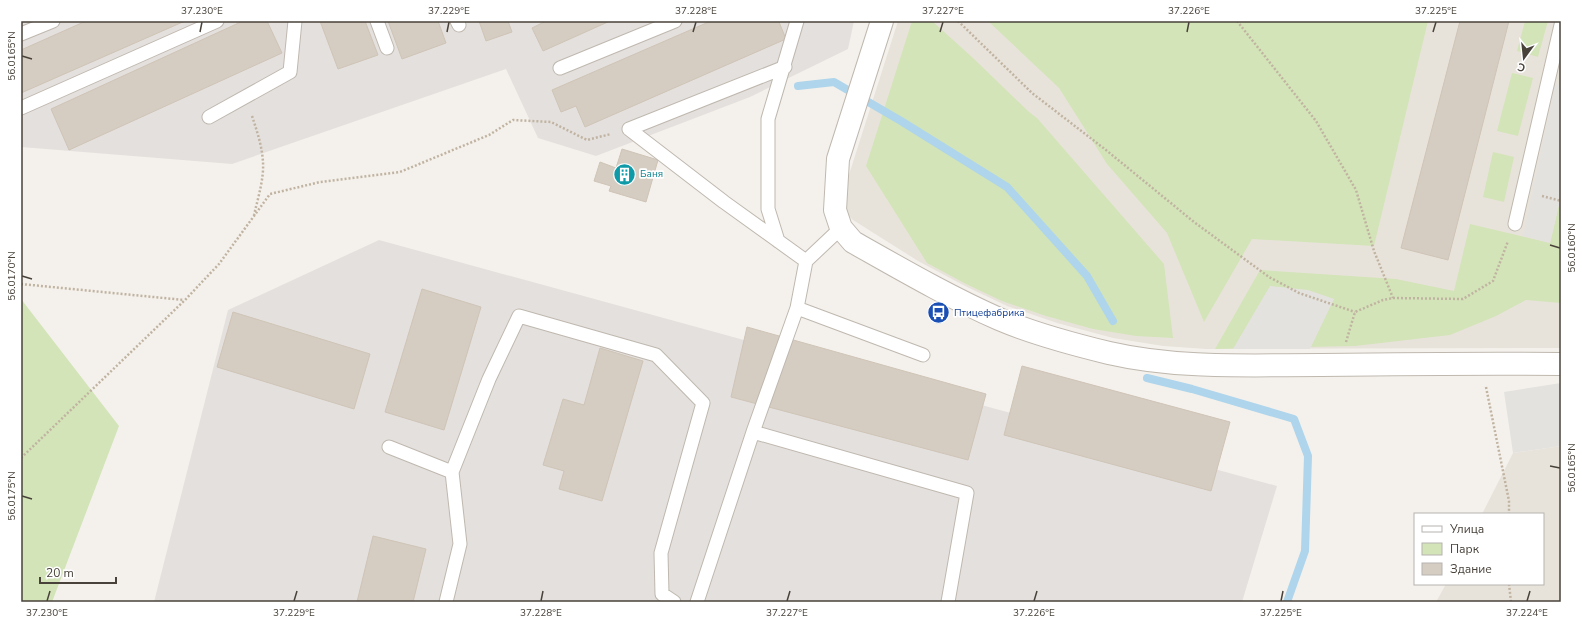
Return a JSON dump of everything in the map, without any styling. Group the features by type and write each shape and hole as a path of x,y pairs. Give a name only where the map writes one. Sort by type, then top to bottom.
{"street":[{"path":"882,21 838,159 835,210 841,228 853,242 958,300 1001,320 1053,338 1110,353 1161,361 1205,365 1481,363 1561,364"}],"lane":[{"path":"21,34 53,21"},
{"path":"21,108 217,21"},
{"path":"209,117 290,72 295,21"},
{"path":"377,21 387,48"},
{"path":"560,68 675,21"},
{"path":"778,241 768,209 768,119 785,67 797,21"},
{"path":"1515,224 1561,25"},
{"path":"629,129 785,67"},
{"path":"629,129 724,202 806,261"},
{"path":"697,602 753,432 797,308 806,261 841,228"},
{"path":"797,308 922,356"},
{"path":"446,602 460,544 452,472 489,378 519,316 656,355 703,403 661,553 662,594 674,602"},
{"path":"753,432 967,493 948,602"},
{"path":"389,447 452,472"}],"path":[{"path":"958,21 1032,93 1106,150 1194,222 1269,277 1299,293 1355,312 1383,300 1393,298 1463,299 1493,281 1515,224"},
{"path":"1237,21 1316,121 1356,190 1374,251 1393,298"},
{"path":"246,96 259,135 263,162 260,187 253,217"},
{"path":"21,458 185,300 219,264 270,194 320,182 400,172 489,135 513,120 551,122 587,140 629,129"},
{"path":"21,284 185,300"},
{"path":"1338,364 1355,312"},
{"path":"1481,363 1509,501 1509,513"},
{"path":"1509,585 1511,602"}],"shaded area":[{"path":"21,21 854,21 848,49 750,97 596,156 538,138 506,69 232,164 21,147"},
{"path":"898,21 1561,21 1561,348 1206,349 1163,346 1113,338 1057,323 1007,306 965,286 918,261 853,220 847,214 843,199 846,184"},
{"path":"1555,84 1561,85 1561,196 1550,243 1523,236"},
{"path":"379,240 1277,486 1242,602 154,602 228,310"},
{"path":"1270,286 1308,290 1334,299 1310,349 1233,349"},
{"path":"1561,383 1561,446 1513,453 1504,392"},
{"path":"1561,446 1561,602 1436,602 1445,585 1544,585 1544,513 1483,513 1513,453"}],"green space":[{"path":"912,21 932,21 1037,118 1164,264 1173,338 1136,336 1093,329 1046,316 1002,301 927,263 866,166"},
{"path":"988,21 1428,21 1374,246 1252,239 1204,322 1167,233 1107,164 1059,88"},
{"path":"1525,21 1548,21 1538,57 1517,51"},
{"path":"1512,73 1533,78 1518,136 1497,131"},
{"path":"1493,152 1514,157 1504,202 1483,197"},
{"path":"1561,196 1561,303 1526,300 1496,316 1450,335 1355,346 1215,349 1260,270 1396,279 1454,291 1470,224 1550,243"},
{"path":"21,299 119,426 52,602 21,602"}],"building":[{"path":"86,21 185,21 21,93 21,50"},
{"path":"243,21 267,21 282,53 69,150 51,109"},
{"path":"320,21 365,21 378,55 338,69"},
{"path":"388,21 438,21 446,43 402,59"},
{"path":"479,21 508,21 512,32 486,41"},
{"path":"546,21 610,21 543,51 532,28"},
{"path":"711,21 782,21 779,22 786,39 585,127 576,106 561,112 552,90"},
{"path":"1460,21 1509,21 1448,260 1401,248"},
{"name":"Баня","path":"622,149 658,160 646,202 609,191 611,186 594,181 600,162 616,168"},
{"path":"422,289 481,307 444,430 385,412"},
{"path":"233,312 370,354 354,409 217,367"},
{"path":"747,327 986,394 968,460 731,397"},
{"path":"600,348 643,361 602,501 559,489 564,471 543,465 563,399 584,405"},
{"path":"1022,366 1230,422 1211,491 1004,435"},
{"path":"373,536 426,549 413,602 357,602"}],"waterway":[{"path":"798,86 834,82 901,121 1007,187 1087,276 1113,321"},
{"path":"1147,378 1192,389 1294,419 1308,456 1305,551 1287,602"}],"place":[{"name":"Баня","path":"625,174"},
{"name":"Птицефабрика","path":"939,313"}]}
